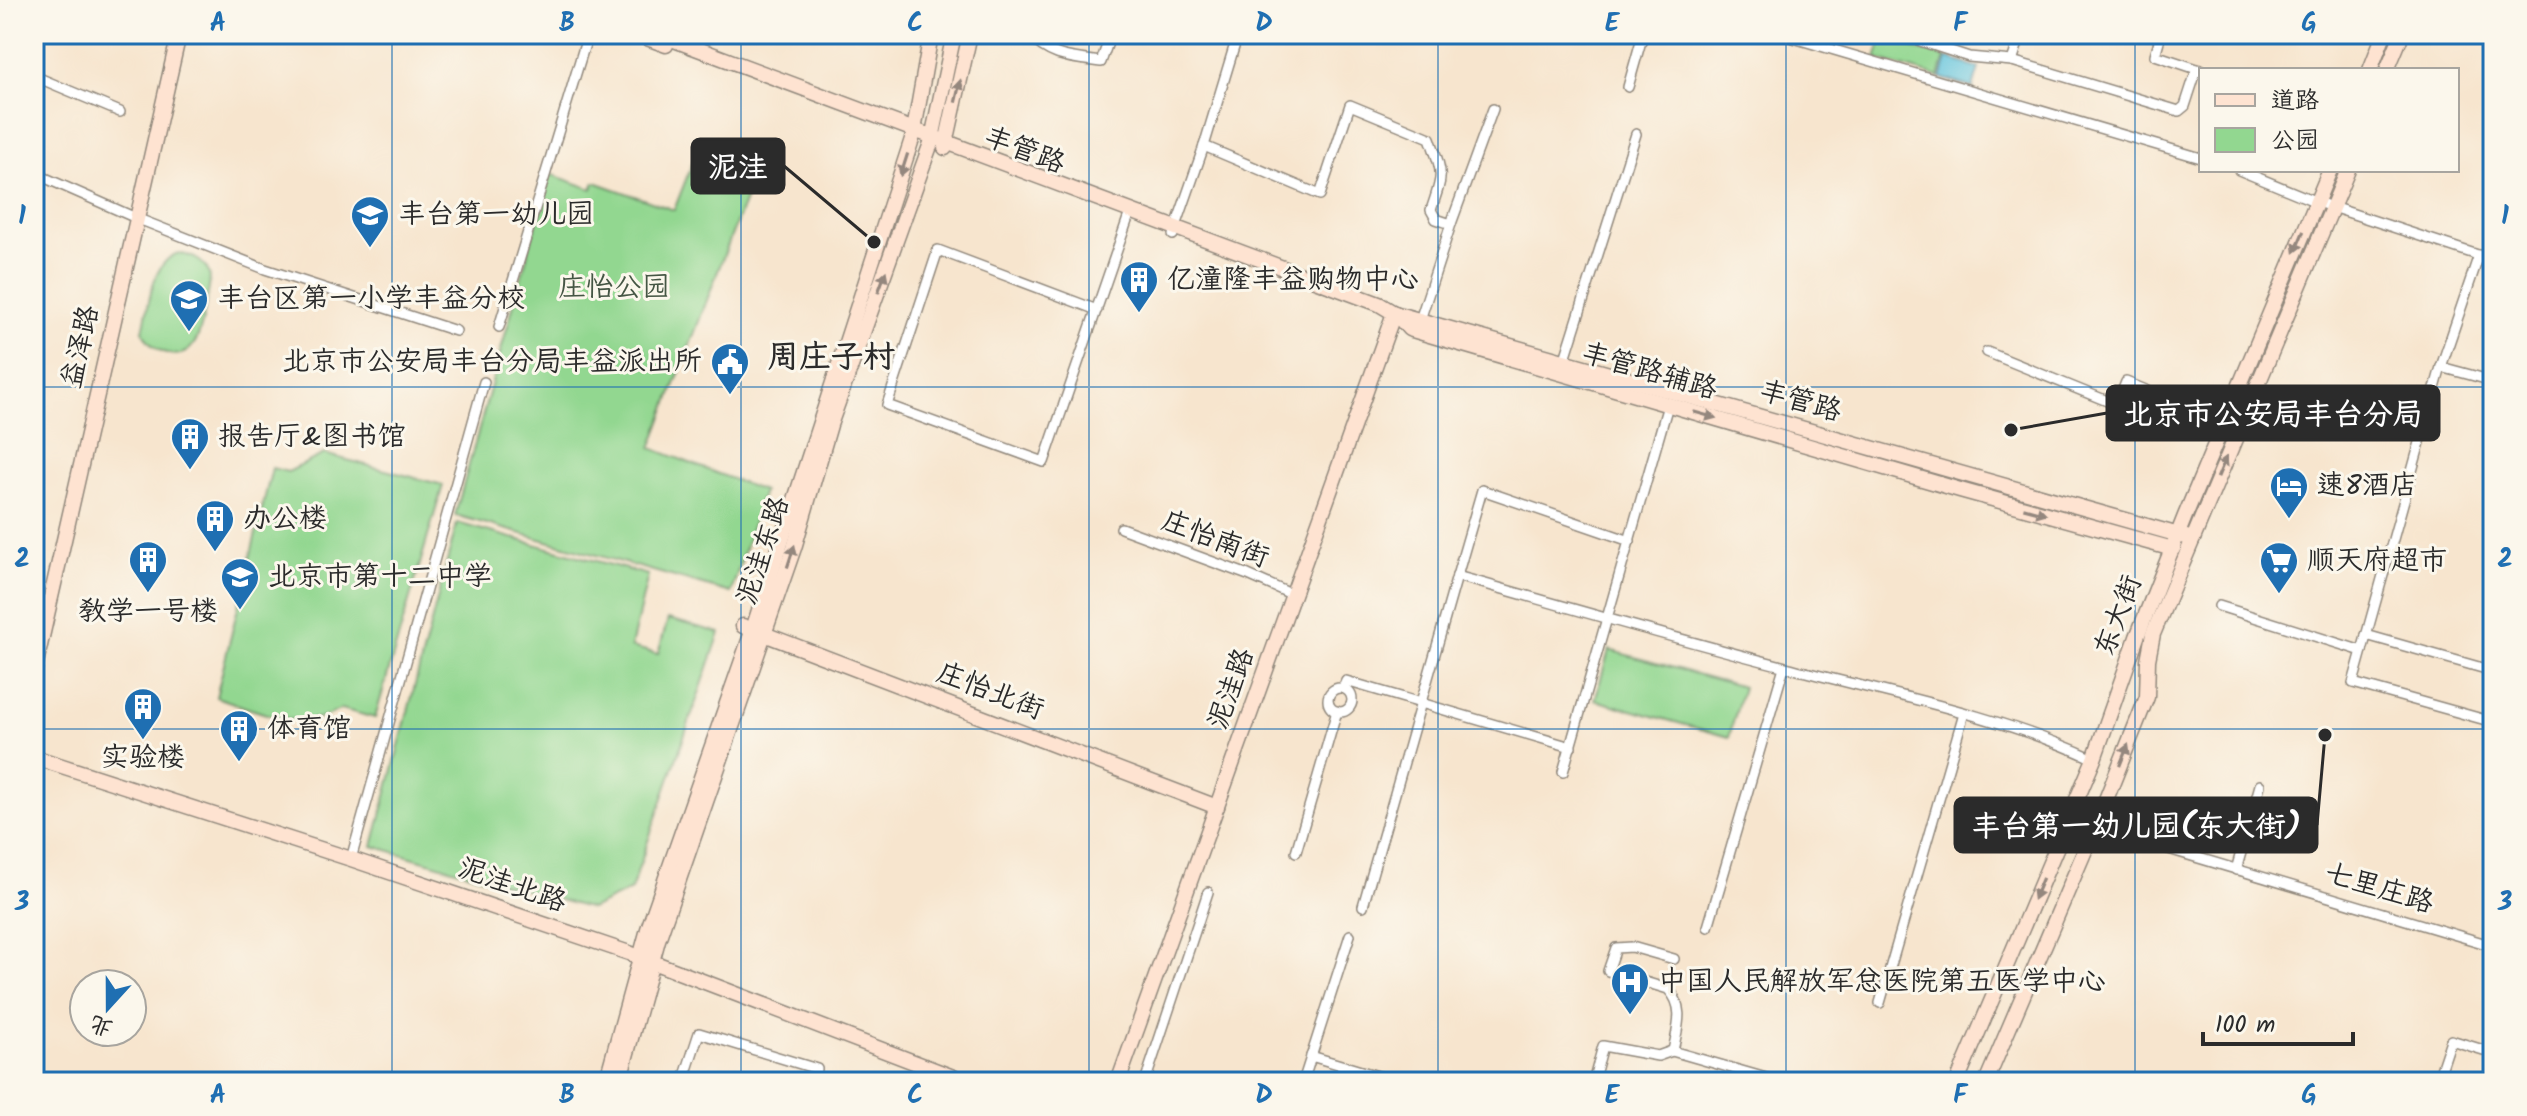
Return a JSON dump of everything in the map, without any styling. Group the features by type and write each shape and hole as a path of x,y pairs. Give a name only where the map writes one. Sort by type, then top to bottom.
{"main road":[{"name":"益泽路","path":"34,672 179,34"},
{"name":"丰管路","path":"636,34 913,133"},
{"name":"丰管路","path":"658,34 1174,232 1379,304 1394,313 2181,541"},
{"name":"泥洼东路","path":"606,1082 913,133 931,34"},
{"name":"泥洼东路","path":"754,630 794,548 830,425 939,143 954,34"},
{"path":"939,143 970,34"},
{"path":"2371,68 2384,34"},
{"path":"2388,68 2402,34"},
{"name":"丰管路","path":"939,143 1128,218 1174,232"},
{"name":"东大街","path":"1986,1082 2147,697 2148,660 2153,634 2181,541 2224,422 2329,172"},
{"name":"东大街","path":"1957,1082 2094,759 2137,637 2347,172"},
{"name":"丰管路辅路","path":"1394,313 1409,329 1531,366 1960,490 2181,541"},
{"name":"泥洼路","path":"1118,1082 1394,313"},
{"path":"1531,366 1562,361"},
{"path":"1933,467 1960,490"},
{"name":"庄怡北街","path":"754,630 1217,807"},
{"path":"2119,688 2126,682 2135,681 2148,690"},
{"name":"泥洼北路","path":"34,757 351,859 645,959 966,1082"},
{"name":"泥洼东路","path":"619,1082 645,959"}],"street":[{"path":"499,327 588,34"},
{"path":"1028,34 1038,45 1061,57 1101,62 1111,34"},
{"path":"1174,232 1238,34"},
{"path":"1628,87 1643,34"},
{"path":"1780,34 2199,157"},
{"path":"1899,34 1969,57 2012,61 2179,111 2185,106 2199,70 2155,55 2161,34"},
{"path":"2012,61 2021,34"},
{"path":"34,76 120,112"},
{"path":"1204,146 1320,195 1350,105 1430,138 1442,171 1431,210 1436,219 1451,224"},
{"path":"1420,320 1493,109"},
{"path":"1562,361 1636,134"},
{"path":"2245,172 2317,202 2493,260"},
{"path":"34,173 136,218 265,269 456,331"},
{"path":"1097,310 938,250 887,405 1044,462 1097,310 1128,218"},
{"path":"2479,255 2441,367 2353,683 2493,722"},
{"path":"1987,352 2117,405 2126,382 2224,422"},
{"path":"2441,367 2493,381"},
{"path":"351,859 484,382"},
{"path":"1563,772 1668,405"},
{"path":"1363,906 1482,490 1630,541"},
{"name":"庄怡南街","path":"1121,528 1293,595"},
{"path":"1457,576 1784,667 1964,713 2047,737 2094,759"},
{"path":"2219,606 2362,651"},
{"path":"2366,635 2493,671"},
{"path":"1708,927 1784,667"},
{"path":"1343,688 1346,681 1571,747"},
{"path":"1343,688 1351,694 1352,705 1346,711 1337,711 1329,705 1329,697 1333,690 1343,688"},
{"path":"1296,852 1337,711"},
{"path":"1880,1003 1964,713"},
{"path":"2236,870 2260,785"},
{"name":"七里庄路","path":"2069,817 2493,946"},
{"path":"1145,1082 1208,892"},
{"path":"1303,1082 1350,935"},
{"path":"1673,1051 1680,1015 1674,996 1668,989 1608,971 1616,948 1632,947 1674,959"},
{"path":"683,1082 699,1033 817,1069 813,1082"},
{"path":"2437,1082 2451,1040 2493,1053"},
{"path":"1593,1082 1603,1046 1658,1056 1673,1051 1780,1082"},
{"path":"1311,1056 1398,1082"}],"green space":[{"path":"1882,39 1945,57 1939,77 1876,59"},
{"name":"庄怡公园","path":"708,140 758,156 752,181 651,448 763,491 731,593 455,515 550,174 592,189 595,182 674,210 694,159 700,161"},
{"path":"179,253 201,262 210,280 199,334 189,350 171,354 154,346 143,331 157,275 162,265"},
{"path":"324,454 443,485 375,718 341,709 310,720 295,720 216,697 272,468 288,472"},
{"path":"457,523 648,575 631,647 658,654 668,619 720,633 631,890 591,909 373,846"},
{"path":"1609,650 1743,687 1729,737 1595,700"}],"water":[{"path":"1947,58 1979,68 1973,88 1941,78"}],"place":[{"name":"泥洼","path":"874,242"},
{"name":"丰台第一幼儿园","path":"370,249"},
{"name":"亿潼隆丰益购物中心","path":"1139,314"},
{"name":"丰台区第一小学丰益分校","path":"189,333"},
{"name":"北京市公安局丰台分局丰益派出所","path":"730,396"},
{"name":"北京市公安局丰台分局","path":"2011,430"},
{"name":"报告厅&图书馆","path":"190,471"},
{"name":"速8酒店","path":"2289,520"},
{"name":"办公楼","path":"215,553"},
{"name":"教学一号楼","path":"148,594"},
{"name":"顺天府超市","path":"2279,595"},
{"name":"北京市第十二中学","path":"240,611"},
{"name":"丰台第一幼儿园(东大街)","path":"2325,735"},
{"name":"实验楼","path":"143,741"},
{"name":"体育馆","path":"239,763"},
{"name":"中国人民解放军总医院第五医学中心","path":"1630,1016"}],"district":[{"name":"周庄子村","path":"831,358"}]}
